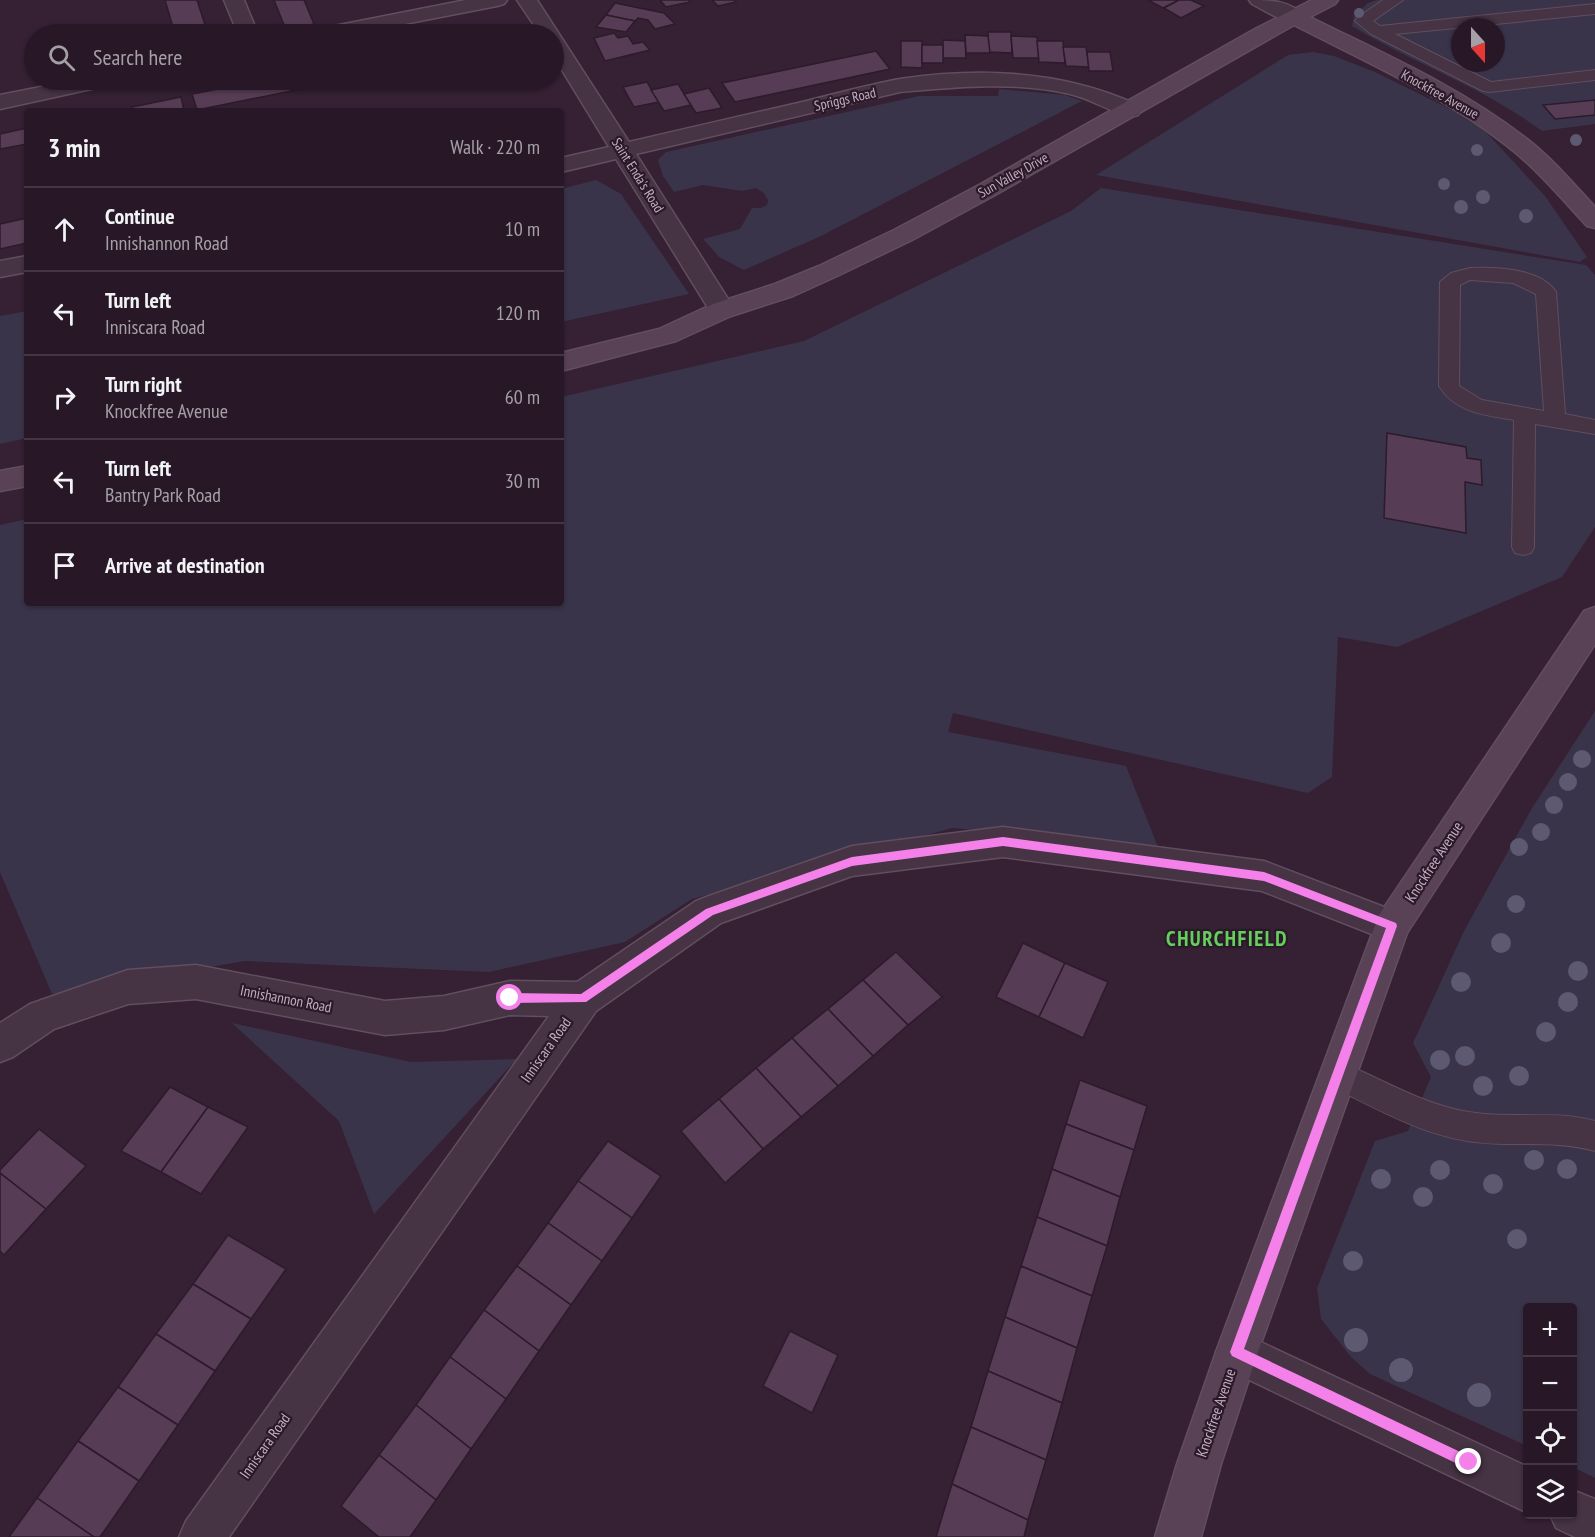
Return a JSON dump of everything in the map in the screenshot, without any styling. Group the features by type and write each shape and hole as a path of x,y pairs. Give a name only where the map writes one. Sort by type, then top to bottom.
{"street":[{"path":"234,0 244,24"},
{"path":"375,24 497,0"},
{"path":"527,0 543,24"},
{"path":"1259,0 1294,16"},
{"name":"Sun Valley Drive","path":"564,361 667,335 722,310 784,290 892,240 1130,110 1294,16 1328,0"},
{"name":"Knockfree Avenue","path":"1294,16 1474,111 1516,142 1551,174 1595,221"},
{"name":"Saint Enda's Road","path":"564,57 722,310"},
{"name":"Spriggs Road","path":"564,164 900,86 958,80 1043,83 1096,95 1130,110"},
{"path":"0,102 56,90"},
{"path":"0,269 24,265"},
{"name":"Sun Valley Drive","path":"564,339 656,317 722,310"},
{"path":"0,460 24,456"},
{"path":"0,482 24,477"},
{"name":"Knockfree Avenue","path":"1178,1537 1199,1464 1237,1352 1336,1074 1392,926 1595,619"},
{"name":"Inniscara Road","path":"202,1537 583,999 709,912 852,861 1003,842 1264,876 1392,926"},
{"name":"Innishannon Road","path":"0,1044 43,1016 128,987 196,982 385,1018 444,1013 510,998 583,999"},
{"path":"1237,1352 1523,1489"},
{"path":"1577,1514 1595,1523"}],"lane":[{"path":"1395,0 1373,12 1364,21 1377,31 1489,87"},
{"path":"1377,31 1595,9"},
{"path":"1453,100 1489,87 1595,75"},
{"path":"1555,419 1546,292 1534,282 1482,273 1456,276 1450,282 1449,386 1454,394 1477,406 1595,427"},
{"path":"1523,547 1525,414"},
{"path":"1336,1074 1416,1111 1464,1126 1569,1129 1595,1136"}],"shaded area":[{"path":"1377,0 1595,0 1595,124 1542,131 1496,101 1352,26 1354,16 1368,3"},
{"path":"1313,52 1334,56 1375,72 1452,110 1487,133 1545,196 1587,257 1580,262 1096,175 1288,55"},
{"path":"999,89 1065,95 1082,101 821,236 744,270 719,257 703,239 740,229 752,208 767,205 768,200 764,193 756,188 742,191 703,185 674,192 663,176 658,160 666,152 919,96 998,96"},
{"path":"596,180 621,194 689,294 564,321 564,188"},
{"path":"1101,188 1586,265 1595,275 1595,527 1562,577 1397,647 1338,637 1332,777 1308,793 953,713 948,732 1126,766 1158,847 952,828 692,899 625,942 489,972 245,961 52,994 0,872 0,525 24,520 24,606 564,606 564,396 804,341 1071,211"},
{"path":"24,312 24,439 0,444 0,316"},
{"path":"1595,711 1595,1478 1577,1469 1577,1303 1523,1303 1523,1444 1370,1374 1351,1357 1321,1319 1317,1288 1375,1141 1408,1131 1431,1077 1413,1043 1464,931 1532,808"},
{"path":"232,1023 411,1062 517,1059 374,1214 339,1121"}],"building":[{"path":"165,0 197,0 205,24 172,24"},
{"path":"274,0 304,0 314,24 284,24"},
{"path":"660,0 688,0 690,2 666,7"},
{"path":"712,0 733,0 736,2 718,6"},
{"path":"1148,0 1179,0 1163,8"},
{"path":"1179,0 1191,0 1204,6 1181,18 1164,8"},
{"path":"615,3 664,13 675,24 655,29 648,20 638,18 635,21 606,15"},
{"path":"606,15 635,21 626,32 596,27"},
{"path":"988,32 1011,32 1012,53 989,52"},
{"path":"614,33 618,38 628,36 633,44 643,42 650,50 605,61 594,38"},
{"path":"965,35 988,36 990,53 966,53"},
{"path":"1011,36 1037,37 1039,58 1013,58"},
{"path":"943,40 965,41 966,58 943,58"},
{"path":"901,41 922,41 922,68 901,67"},
{"path":"1037,41 1063,41 1065,63 1039,62"},
{"path":"922,45 943,45 943,63 922,63"},
{"path":"1063,47 1086,47 1089,67 1066,66"},
{"path":"876,51 890,69 735,102 722,83"},
{"path":"1087,52 1110,52 1113,71 1089,71"},
{"path":"647,82 659,102 634,107 623,87"},
{"path":"678,84 691,105 664,111 651,90"},
{"path":"709,88 722,108 696,113 684,94"},
{"path":"213,90 296,90 207,108 196,108 192,94"},
{"path":"181,97 183,108 132,108"},
{"path":"1595,100 1595,115 1555,119 1543,105"},
{"path":"24,129 24,145 0,149 0,134"},
{"path":"24,219 24,244 0,249 0,224"},
{"path":"1387,433 1466,447 1467,458 1481,460 1482,485 1465,482 1466,533 1384,518"},
{"path":"1023,943 1065,963 1039,1017 996,997"},
{"path":"896,952 942,997 908,1025 863,980"},
{"path":"1065,963 1108,982 1083,1038 1039,1017"},
{"path":"863,980 908,1025 873,1056 828,1009"},
{"path":"828,1009 873,1056 838,1086 792,1038"},
{"path":"792,1038 838,1086 801,1117 756,1068"},
{"path":"756,1068 801,1117 763,1149 719,1099"},
{"path":"1080,1080 1147,1106 1134,1150 1066,1124"},
{"path":"170,1087 208,1107 161,1172 121,1151"},
{"path":"719,1099 763,1149 725,1183 681,1131"},
{"path":"208,1107 248,1127 201,1194 161,1172"},
{"path":"1066,1124 1134,1150 1120,1197 1052,1169"},
{"path":"39,1129 86,1166 46,1209 0,1173 0,1170"},
{"path":"608,1141 661,1176 632,1218 578,1181"},
{"path":"1052,1169 1120,1197 1107,1246 1037,1217"},
{"path":"0,1173 46,1209 4,1255 0,1251"},
{"path":"578,1181 632,1218 602,1261 548,1223"},
{"path":"1037,1217 1107,1246 1092,1296 1021,1266"},
{"path":"548,1223 602,1261 571,1305 517,1266"},
{"path":"228,1235 286,1269 251,1319 193,1284"},
{"path":"517,1266 571,1305 539,1351 484,1310"},
{"path":"1021,1266 1092,1296 1077,1348 1005,1317"},
{"path":"193,1284 251,1319 215,1371 156,1334"},
{"path":"484,1310 539,1351 506,1399 450,1357"},
{"path":"1005,1317 1077,1348 1062,1403 988,1371"},
{"path":"790,1331 838,1355 812,1413 763,1386"},
{"path":"156,1334 215,1371 178,1425 118,1387"},
{"path":"450,1357 506,1399 471,1449 416,1405"},
{"path":"988,1371 1062,1403 1046,1460 971,1427"},
{"path":"118,1387 178,1425 139,1481 78,1441"},
{"path":"416,1405 471,1449 436,1500 379,1455"},
{"path":"971,1427 1046,1460 1028,1520 952,1484"},
{"path":"78,1441 139,1481 100,1537 94,1537 37,1498"},
{"path":"379,1455 436,1500 410,1537 379,1537 341,1506"},
{"path":"952,1484 1028,1520 1024,1537 936,1537"},
{"path":"37,1498 94,1537 9,1537"}],"district":[{"name":"CHURCHFIELD","path":"1227,939"}],"route":[{"path":"510,998 583,999 709,912 852,861 1003,842 1264,876 1392,926 1336,1074 1237,1352 1469,1462"}]}
